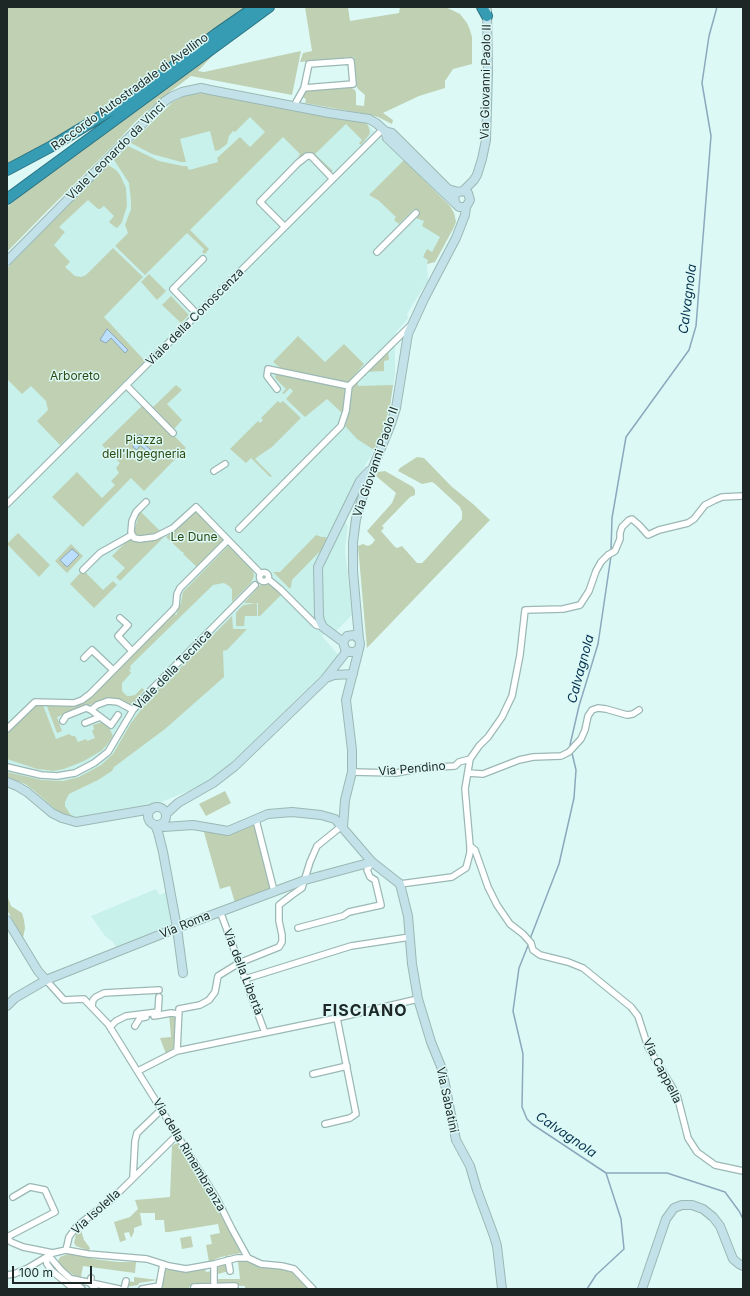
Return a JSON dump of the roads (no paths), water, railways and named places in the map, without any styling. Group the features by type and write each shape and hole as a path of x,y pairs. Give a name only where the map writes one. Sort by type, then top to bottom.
{"highway":[{"path":"7,170 52,146 133,97 216,34 255,7"},
{"name":"Raccordo Autostradale di Avellino","path":"7,199 269,7"},
{"path":"7,204 36,182 49,168"}],"street":[{"name":"Via Giovanni Paolo II","path":"470,198 486,140 488,72 485,10"},
{"path":"294,106 304,88 308,64 350,60 352,62 353,84 304,88"},
{"name":"Viale Leonardo da Vinci","path":"7,261 171,96 182,92 200,88 369,120 376,123 384,130"},
{"path":"384,130 392,133 448,189 468,193 470,203 466,207 461,207 456,204 387,138 384,130"},
{"name":"Viale della Conoscenza","path":"7,504 384,130"},
{"path":"285,227 260,202 307,156 311,156 333,179"},
{"name":"Via Giovanni Paolo II","path":"460,191 474,180"},
{"path":"460,191 454,198 461,224"},
{"name":"Via Giovanni Paolo II","path":"359,639 353,542 356,518 367,482 396,408 408,334 424,299 456,238 466,207"},
{"path":"377,252 416,213"},
{"path":"197,314 172,289 203,259"},
{"path":"238,529 341,426 346,411 349,386 412,324"},
{"path":"277,388 267,376 268,369 349,386"},
{"path":"126,386 173,433"},
{"path":"214,471 225,464"},
{"path":"323,627 318,616 318,567 360,481 374,464"},
{"path":"129,814 154,825 164,827 193,825 228,831 268,814 292,812 321,815 335,819 370,860 400,884 452,876 466,868 470,853 466,789 470,759 502,717 512,696 520,655 526,610 563,609 580,605 589,591 601,562 615,551 620,539 622,527 629,520 639,524 648,535 659,530 688,523 694,519 705,505 722,497 743,496"},
{"path":"132,535 132,526 136,512 146,502"},
{"path":"132,535 134,538 140,539 155,537 173,528 196,507 263,578 280,589 316,625 323,627 343,642"},
{"path":"83,570 100,553 132,535"},
{"path":"7,730 35,702 74,703 79,702 90,694 173,610 176,606 177,594 180,588 228,540"},
{"name":"Viale della Tecnica","path":"8,767 41,775 58,776 75,773 94,763 108,752 133,710 152,689 263,578"},
{"name":"Via Giovanni Paolo II","path":"349,635 357,616"},
{"path":"120,618 128,626 118,636 132,651"},
{"path":"343,827 345,800 352,772 352,750 346,700 353,674 359,649 360,644 359,639 354,636 349,635 345,638 343,647 347,651 354,652 359,649"},
{"path":"84,658 92,650 113,670"},
{"path":"154,825 164,823 166,816 178,803 213,783 235,766 324,680 347,651"},
{"path":"324,680 334,675 353,674"},
{"path":"91,710 97,705 108,701 118,702 133,710"},
{"path":"63,721 66,716 86,708 111,725 118,715"},
{"path":"468,773 483,774 519,760 533,757 561,756 571,750 581,739 585,730 588,716 592,710 598,708 606,709 627,715 633,714 639,710"},
{"path":"85,723 100,717"},
{"name":"Via Pendino","path":"352,772 396,773 422,768 455,766 459,762 470,759"},
{"path":"7,782 27,792 52,813 76,822 129,814 155,808 190,797"},
{"path":"179,826 172,823 162,808 155,808 148,815 158,832 163,852 177,928 183,973"},
{"path":"256,820 274,891"},
{"path":"177,1051 178,1008 200,1005 209,1000 215,992 218,976 239,963 279,947 282,942 282,935 279,921 279,905 302,888 306,880 310,862 317,846 338,829 343,827"},
{"name":"Via Cappella","path":"470,846 474,850 488,887 497,905 510,924 529,941 533,950 540,955 568,962 583,968 630,1007 638,1016 648,1047 677,1095 684,1126 692,1145 703,1157 715,1165 743,1171"},
{"path":"298,928 343,916 349,912 381,905 375,880 370,878 367,870 370,860"},
{"name":"Via Roma","path":"7,1006 15,998 46,980 274,891 370,860"},
{"name":"Via Sabatini","path":"400,884 408,916 412,964 418,999 431,1042 442,1069 456,1140 470,1166 497,1246 502,1289"},
{"name":"Via della Libertà","path":"220,911 265,1033"},
{"path":"8,925 38,971 64,1000 84,999 92,1006"},
{"path":"245,979 351,946 410,937"},
{"path":"92,1006 93,1000 104,993 159,990"},
{"path":"110,1027 116,1021 126,1016 158,1012 159,997"},
{"path":"138,1071 177,1051 337,1018 418,999"},
{"name":"Via della Rimembranza","path":"92,1006 110,1027 218,1199 248,1258"},
{"path":"135,1026 140,1018 170,1013 178,1014"},
{"path":"325,1124 350,1118 356,1114 337,1018"},
{"path":"313,1074 347,1066"},
{"path":"133,1178 136,1135 140,1129 161,1110"},
{"name":"Via Isolella","path":"66,1250 69,1237 77,1226 112,1199 177,1135"},
{"name":"Via Isolella","path":"13,1197 30,1187 45,1190 56,1212 7,1238 11,1242 48,1257 66,1250 88,1254 148,1260 186,1269 237,1258 248,1258"},
{"path":"642,1289 666,1219 674,1208 682,1205 692,1205 702,1209 714,1217 720,1226 733,1259 743,1266"},
{"path":"7,1275 14,1274 28,1268 48,1257"},
{"path":"48,1257 82,1289"},
{"path":"48,1257 47,1264 52,1271 74,1289"},
{"path":"248,1258 261,1264 294,1269 313,1289"},
{"path":"228,1260 230,1271"},
{"path":"142,1289 159,1286 163,1264"},
{"path":"214,1264 214,1286"},
{"path":"73,1279 90,1280 119,1289"},
{"path":"90,1280 95,1289"},
{"path":"107,1286 109,1280"},
{"path":"124,1289 126,1281"},
{"path":"194,1289 194,1287 235,1286"}],"water":[{"path":"107,329 128,350 125,353 111,338 106,343 100,340"},
{"path":"140,435 145,436 142,442 152,451 150,454 140,445 137,450 133,447 133,440"},
{"path":"72,549 79,555 67,567 60,560"}],"waterway":[{"name":"Calvagnola","path":"611,550 612,518 626,437 689,350 696,326 711,136 702,83 709,36 717,7"},
{"name":"Calvagnola","path":"570,747 579,706 598,644 611,556"},
{"name":"Calvagnola","path":"530,939 559,864 574,798 576,770 572,753"},
{"name":"Calvagnola","path":"529,943 519,968 513,1011 523,1054 522,1107 527,1119 532,1124 606,1173 621,1219 624,1249 596,1275 587,1289"},
{"path":"606,1173 667,1173 725,1192 743,1219"}],"district":[{"name":"FISCIANO","path":"365,1011"}],"park label":[{"name":"Arboreto","path":"75,376"},
{"name":"Piazza dell'Ingegneria","path":"144,447"},
{"name":"Le Dune","path":"194,537"}]}
